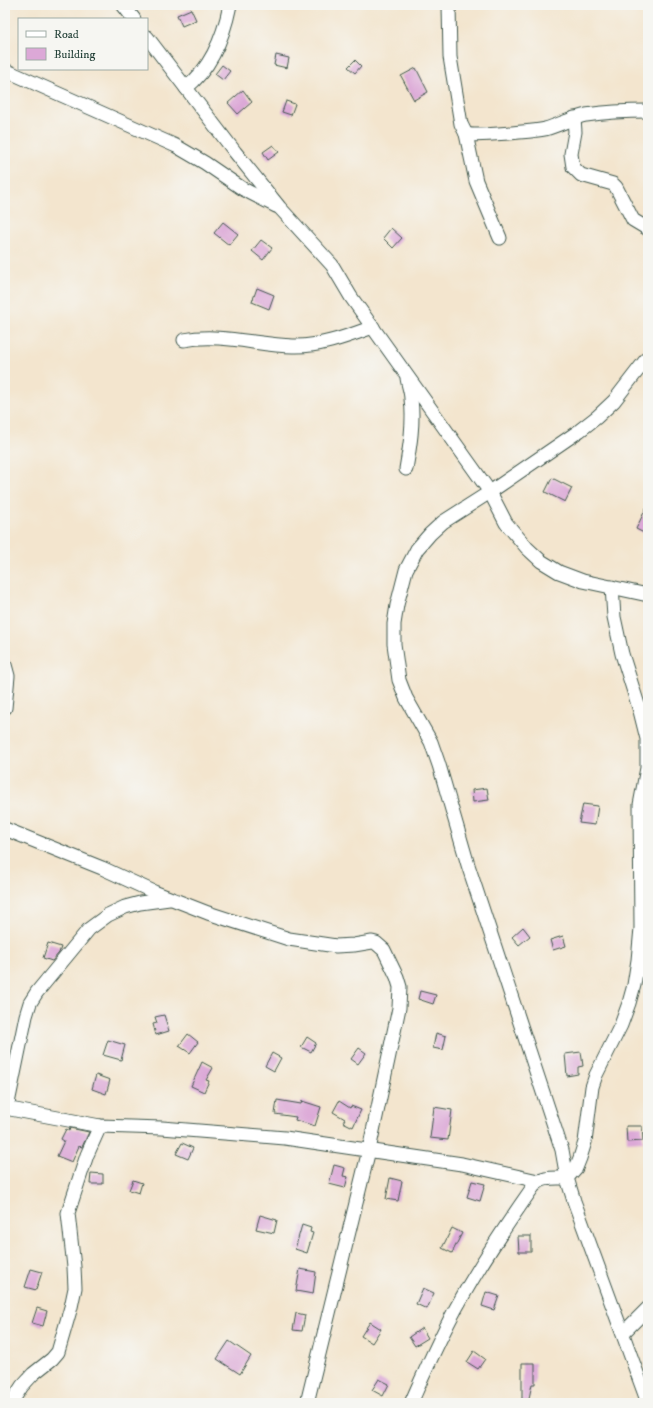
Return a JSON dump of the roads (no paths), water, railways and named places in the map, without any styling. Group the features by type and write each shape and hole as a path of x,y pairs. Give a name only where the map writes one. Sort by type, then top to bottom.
{"street":[{"path":"123,5 133,18"},
{"path":"186,88 201,75 213,53 228,18 230,5"},
{"path":"449,5 450,58 461,124 466,134 476,180 500,238"},
{"path":"148,38 280,208 332,265 351,297 490,492 506,523 527,548 541,561 559,572 583,581 648,595"},
{"path":"5,70 176,146 243,189 280,208"},
{"path":"466,134 478,136 535,131 546,129 574,118 587,115 648,111"},
{"path":"574,118 575,132 571,154 573,167 581,175 612,184 616,187 633,220 648,229"},
{"path":"184,340 202,338 294,346 324,342 373,327"},
{"path":"648,357 614,401 580,431 443,522 430,534 417,549 406,570 394,624 394,644 399,680 406,698 430,742 439,766 468,866 562,1150 567,1178 648,1403"},
{"path":"405,372 411,399 410,446 406,469"},
{"path":"172,899 130,905 108,915 88,929 53,971 30,1003 6,1108 100,1126 162,1128 285,1138 462,1164 538,1181 547,1178 567,1178 576,1168 585,1142 592,1087 596,1075 621,1025 629,1003 634,986 641,928 640,805 647,768 647,740 640,711 622,654 614,617 612,587"},
{"path":"5,665 8,676 5,708"},
{"path":"5,829 208,913 289,939 336,946 372,942 376,943 384,950 400,986 399,1008 369,1150 307,1403"},
{"path":"11,1403 33,1374 52,1359 58,1352 75,1288 68,1213 87,1155 100,1126"},
{"path":"411,1403 439,1340 459,1302 486,1256 538,1181"},
{"path":"623,1333 648,1308"}]}
